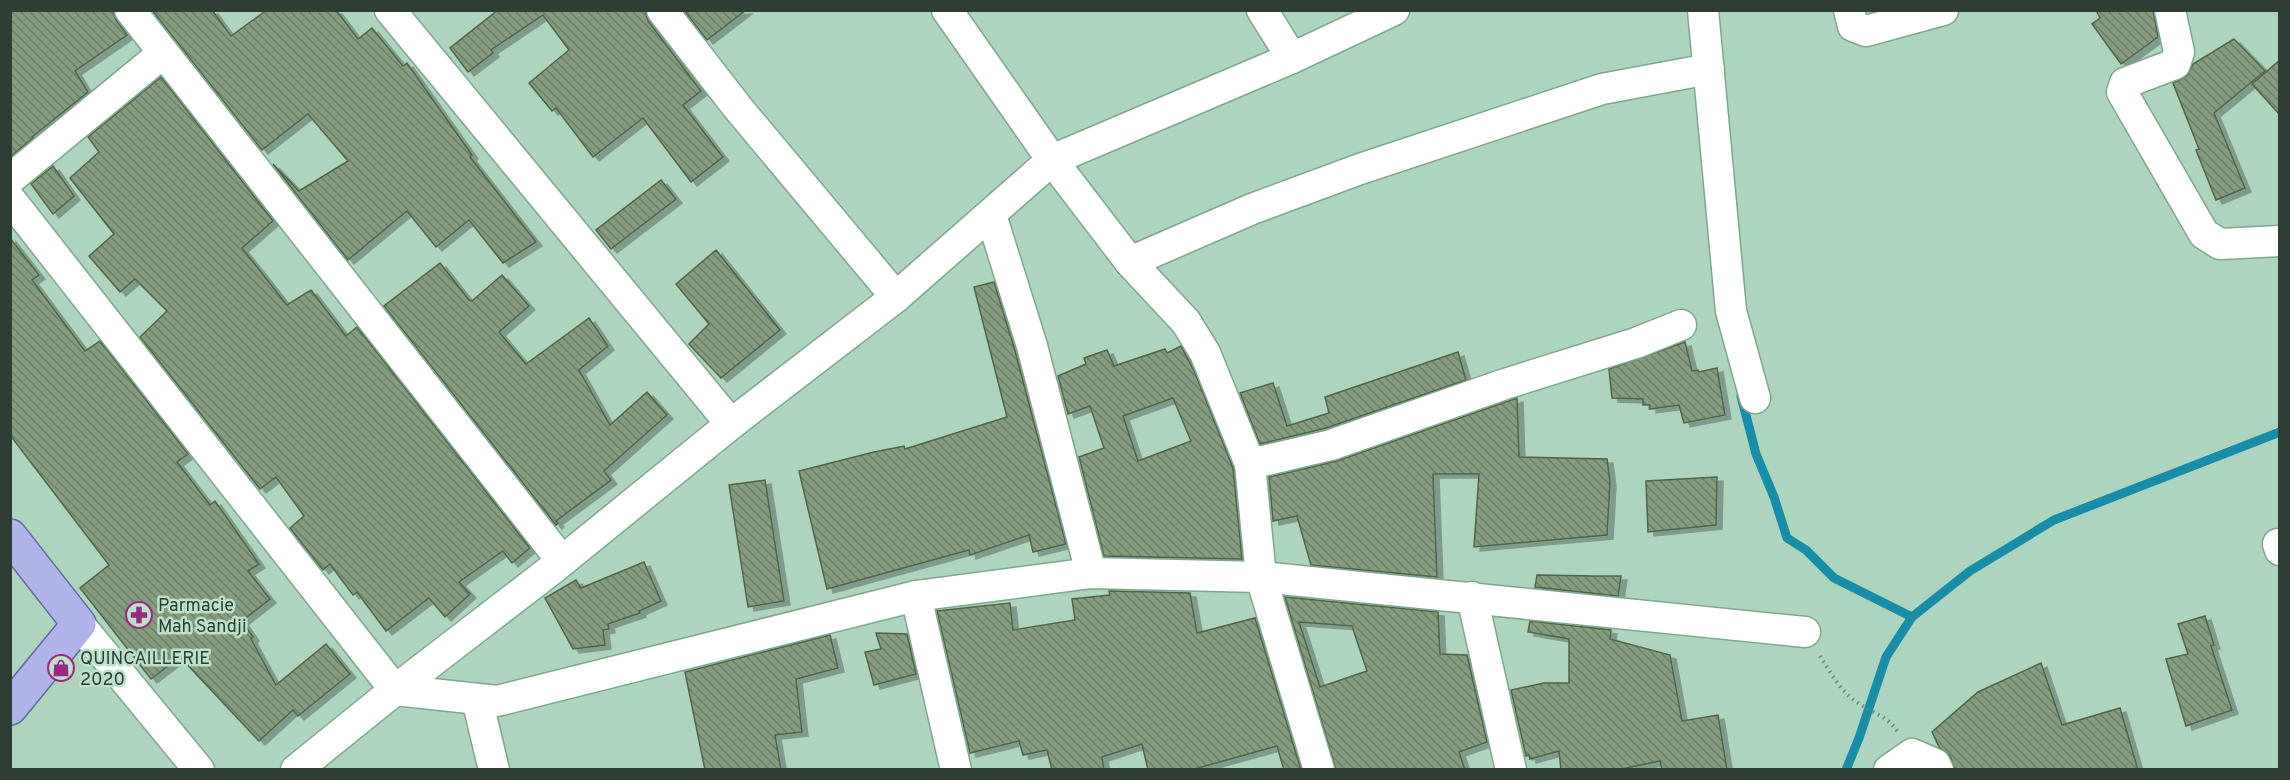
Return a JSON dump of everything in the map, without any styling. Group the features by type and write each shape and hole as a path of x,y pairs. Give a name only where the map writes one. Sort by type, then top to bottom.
{"main road":[{"path":"10,536 79,624 10,708"}],"street":[{"path":"130,10 162,54 562,561"},
{"path":"663,10 738,108 896,297"},
{"path":"947,10 1052,160 1130,262 1186,322 1205,353 1250,464 1262,577 1319,770"},
{"path":"1262,10 1292,58"},
{"path":"296,770 562,561 731,424 896,297 1052,160 1292,58 1394,10"},
{"path":"1703,10 1731,311 1755,398"},
{"path":"1849,10 1853,26 1866,31 1943,10"},
{"path":"2170,10 2179,52 2175,64 2125,83 2122,92 2204,234 2220,244 2280,241"},
{"path":"398,13 731,424"},
{"path":"10,179 162,54"},
{"path":"1130,262 1252,209 1360,169 1602,89 1709,69"},
{"path":"10,199 395,690 497,701 916,596 1091,573 1262,577 1805,632"},
{"path":"991,215 1032,346 1091,573"},
{"path":"1250,464 1331,445 1505,384 1636,343 1681,325"},
{"path":"916,596 957,770"},
{"path":"1472,597 1511,770"},
{"path":"79,624 199,770"},
{"path":"477,699 494,770"},
{"path":"1890,770 1912,754 1935,764 1938,770"}],"path":[{"path":"1805,632 1838,684 1855,701 1891,721"}],"building":[{"path":"10,10 113,10 116,20 127,35 75,71 88,92 11,156"},
{"path":"152,10 212,10 231,36 267,10 336,10 358,39 372,28 403,66 407,63 472,155 470,157 536,242 503,263 469,220 436,247 407,211 348,260 273,164 299,191 348,161 308,114 262,150"},
{"path":"498,10 645,10 648,21 701,91 683,105 723,157 691,182 643,118 593,157 556,108 552,111 529,83 569,50 543,15 491,50 493,53 468,72 450,48"},
{"path":"684,10 746,10 707,40"},
{"path":"2096,10 2153,10 2158,37 2121,64 2092,24 2100,18"},
{"path":"2234,39 2265,71 2214,113 2245,188 2216,200 2173,83 2187,76 2193,64"},
{"path":"2280,60 2280,115 2252,84"},
{"path":"161,77 273,221 242,248 287,305 311,290 346,336 357,327 530,548 512,563 503,551 459,582 470,594 445,617 429,598 386,631 357,592 353,595 330,564 323,570 290,528 304,516 276,477 260,489 140,337 167,311 135,279 120,292 89,256 114,234 70,178 99,152 88,137"},
{"path":"53,166 74,196 53,214 31,184"},
{"path":"661,180 676,199 611,249 596,230"},
{"path":"10,238 39,275 32,280 85,351 100,341 188,454 177,462 210,505 215,501 259,564 248,571 270,599 242,621 253,637 251,639 276,685 326,644 350,674 298,716 293,710 259,741 180,657 151,679 80,588 109,565 10,435"},
{"path":"716,250 780,330 721,378 689,344 709,324 676,284"},
{"path":"440,263 469,300 472,301 502,275 529,306 499,332 526,364 589,318 608,346 579,370 610,425 647,392 667,415 604,471 611,480 556,521 558,523 556,525 384,306"},
{"path":"994,282 1015,351 1066,544 1033,552 1029,535 970,555 969,550 827,589 799,471 874,452 904,446 905,449 1007,417 974,287"},
{"path":"1685,342 1692,371 1698,370 1699,372 1717,368 1725,415 1684,423 1679,405 1650,409 1650,405 1643,405 1643,399 1612,398 1609,369"},
{"path":"1181,346 1195,373 1233,468 1242,559 1104,556 1079,457 1104,448 1090,406 1068,414 1058,376 1086,364 1084,358 1107,350 1114,366 1165,349 1167,353","holes":["1173,398 1191,441 1138,461 1123,416"]},
{"path":"1458,352 1466,380 1326,428 1260,444 1240,393 1273,383 1287,426 1329,413 1325,397"},
{"path":"1517,398 1519,457 1607,459 1610,482 1607,535 1474,547 1479,474 1433,474 1437,577 1311,565 1297,516 1273,521 1269,477 1337,461"},
{"path":"1717,477 1716,525 1648,532 1646,481"},
{"path":"765,480 784,601 748,607 729,485"},
{"path":"644,562 661,601 639,611 640,613 608,624 609,629 603,630 605,645 573,649 545,598 576,580 581,588"},
{"path":"1537,575 1621,576 1618,596 1535,587"},
{"path":"1109,591 1190,593 1197,633 1255,618 1301,770 1284,770 1277,746 1191,770 1148,770 1142,744 1102,757 1104,770 1052,770 1047,750 1023,755 1019,741 970,753 937,611 1010,603 1013,630 1075,620 1072,599 1110,595"},
{"path":"1285,597 1438,612 1440,654 1467,655 1487,742 1459,752 1465,770 1336,770","holes":["1299,622 1352,626 1367,671 1320,687"]},
{"path":"2205,616 2214,645 2211,646 2232,710 2186,726 2166,659 2188,654 2178,624"},
{"path":"1530,621 1611,630 1610,639 1670,655 1682,721 1718,715 1727,770 1662,770 1660,761 1617,770 1561,770 1559,751 1530,759 1529,755 1526,756 1511,690 1544,683 1569,683 1569,639 1528,632"},
{"path":"876,633 907,634 916,674 874,685 865,652 881,649"},
{"path":"830,635 838,668 796,679 802,732 775,735 781,770 705,770 685,672"},
{"path":"2041,663 2062,725 2120,708 2138,770 1955,770 1950,756 1939,747 1932,732 1978,692"}],"waterway":[{"path":"1741,396 1756,454 1774,497 1787,538 1806,550 1834,578 1912,617"},
{"path":"1846,770 1886,657 1912,617 1970,571 2054,520 2280,432"}],"place":[{"name":"Parmacie Mah Sandji","path":"139,615"},
{"name":"QUINCAILLERIE 2020","path":"61,668"}]}
